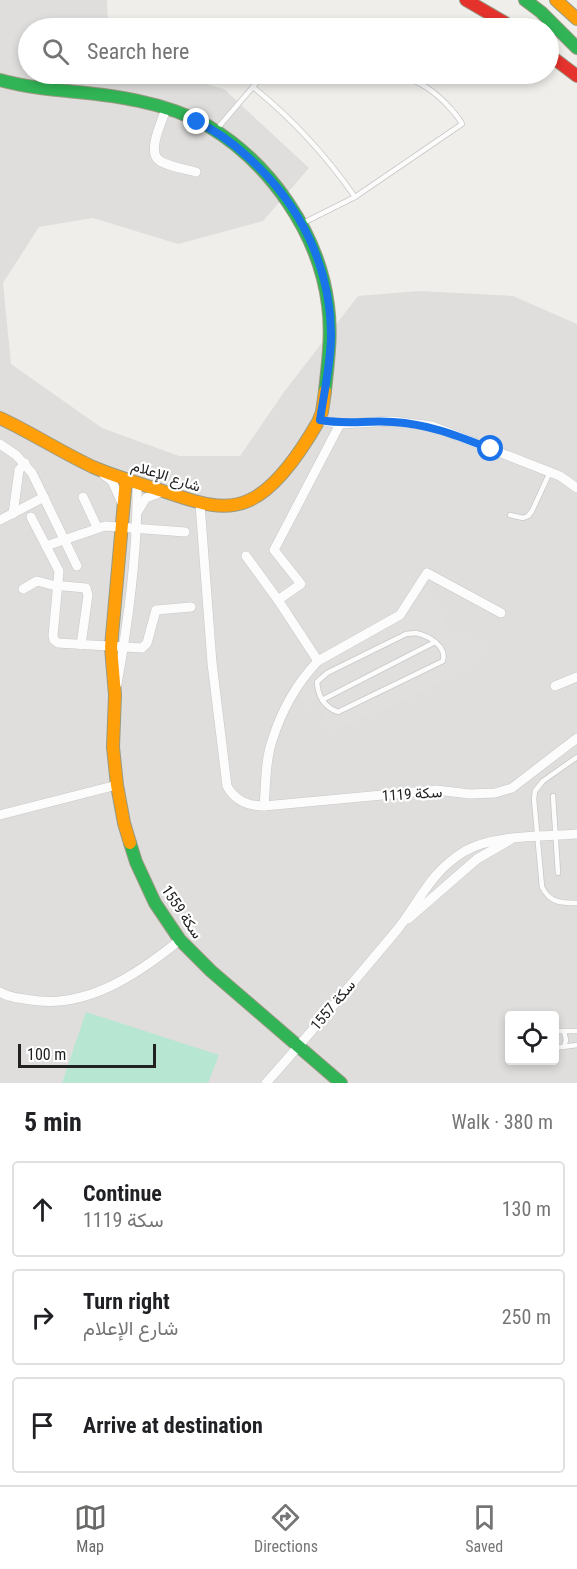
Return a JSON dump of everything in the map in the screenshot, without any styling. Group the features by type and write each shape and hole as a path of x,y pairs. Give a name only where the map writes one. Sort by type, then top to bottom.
{"main road":[{"path":"466,0 498,18"},
{"path":"525,0 547,18"},
{"path":"556,0 577,18"},
{"path":"559,30 577,48"},
{"path":"559,62 577,76"},
{"name":"شارع الإعلام","path":"0,80 21,86 116,96 166,109 216,130 267,174 303,223 321,267 328,301 331,333 330,363 320,420 281,475 256,497 238,505 200,504 132,481 93,466 0,418"},
{"name":"سكة 1559","path":"132,481 124,508 122,526 113,747 124,823 136,862 155,903 180,940 211,971 341,1083"}],"street":[{"path":"166,109 153,149 155,157 160,162 196,172"},
{"path":"320,420 340,424 392,421 432,426 566,479 577,488"},
{"path":"278,600 300,584 274,550 340,424"},
{"path":"0,444 25,463 77,567"},
{"path":"13,514 19,470 25,463"},
{"path":"93,466 112,482 124,508"},
{"name":"سكة 1559","path":"117,647 138,513 132,481"},
{"path":"138,513 140,505 146,498 164,491"},
{"path":"0,520 44,497"},
{"path":"83,497 97,527"},
{"path":"200,504 212,663 227,786 233,797 253,806 264,806 271,742 292,695 304,675 318,661 400,615 428,573 501,613"},
{"path":"31,517 59,571 54,640 58,643 142,648 147,643 156,610 191,607"},
{"path":"46,546 97,527 122,526 185,532"},
{"path":"246,556 318,661"},
{"path":"23,589 37,581 59,586 86,588 88,595 81,645"},
{"path":"555,686 577,677"},
{"name":"سكة 1119","path":"264,806 436,790 470,794 495,793 513,788 577,738"},
{"path":"0,816 117,785"},
{"name":"سكة 1557","path":"267,1083 399,927 432,879 449,862 466,850 491,840 577,834"},
{"name":"سكة 1557","path":"399,927 477,859 512,838"},
{"path":"449,862 461,874"},
{"path":"432,879 443,888"},
{"path":"0,992 7,996 51,1003 78,998 126,980 180,940"}],"lane":[{"path":"216,130 256,84"},
{"path":"303,223 355,197 462,124 440,96 424,84"},
{"path":"253,87 309,137 355,197"},
{"path":"510,515 523,518 530,514 549,472"},
{"path":"406,634 425,635 442,648 445,655 443,661 338,712 328,709 322,700 317,682 327,673 406,634"},
{"path":"322,700 435,642"},
{"path":"318,661 327,673"},
{"path":"577,757 543,781 537,787 534,799 540,882 544,892 556,902 577,903"},
{"path":"554,796 558,873"},
{"path":"559,1031 577,1031"},
{"path":"564,1031 566,1037 564,1047"},
{"path":"559,1048 577,1045"}],"shaded area":[{"path":"0,0 107,0 108,18 18,18 18,84 206,84 224,89 309,168 263,221 178,244 93,218 39,227 3,283 11,364 102,428 179,456 240,456 284,392 358,296 419,291 513,296 577,324 577,1083 0,1083"},
{"path":"423,596 444,617 450,636 464,630 485,648 473,663 407,700 330,731 317,700 305,709 294,679 405,618"}],"green space":[{"path":"86,1012 219,1055 208,1083 62,1083"}],"traffic: fast":[{"path":"525,0 547,18"},
{"path":"559,30 577,48"},
{"path":"0,80 35,87 122,97 166,108 208,126 231,141 252,159 288,202 314,252 323,278 330,327 325,391"},
{"path":"130,843 155,903 180,940 211,971 341,1083"}],"traffic: slow":[{"path":"556,0 577,19"},
{"path":"0,418 102,471 197,502 229,506 240,504 260,494 289,466 318,422 325,391"},
{"path":"126,479 111,647 115,695 113,747 117,785 130,843"}],"traffic: jam":[{"path":"466,0 497,18"},
{"path":"559,62 577,76"}],"route":[{"path":"197,122 216,130 267,174 288,200 310,239 321,267 328,301 331,333 330,363 320,420 340,424 392,421 432,426 491,449"}]}
